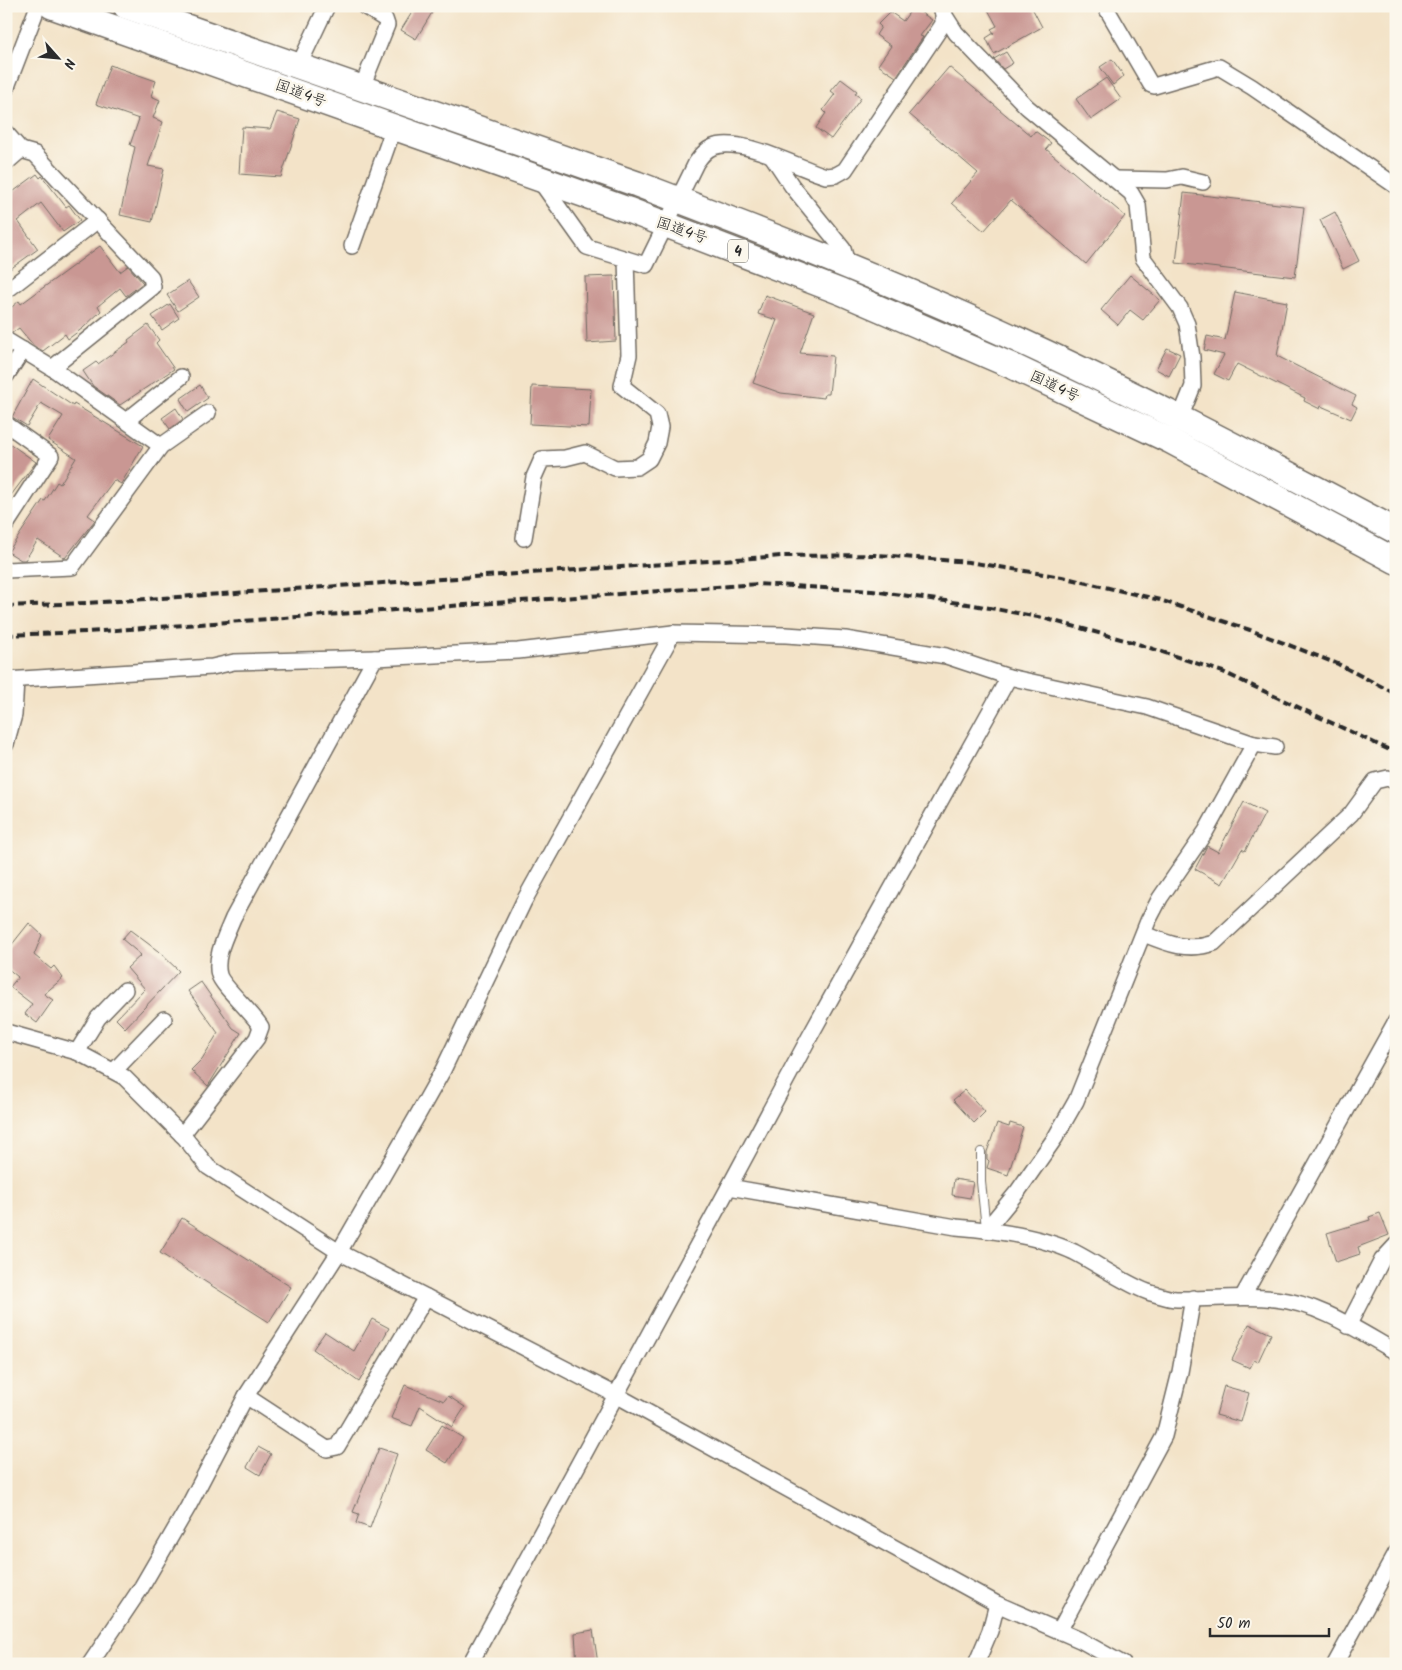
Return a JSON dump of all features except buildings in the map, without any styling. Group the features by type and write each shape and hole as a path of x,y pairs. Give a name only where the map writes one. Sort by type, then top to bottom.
{"highway":[{"name":"国道4号","path":"52,6 536,176 665,225 708,239 842,292 1012,366 1178,445 1396,561"},
{"name":"国道4号","path":"126,6 362,86 677,199 848,266 984,324 1180,418 1396,531"}],"street":[{"path":"6,89 38,6"},
{"path":"299,65 327,6"},
{"path":"362,86 387,25 385,19 364,6"},
{"path":"1105,6 1151,85 1154,86 1219,67 1252,87 1396,186"},
{"path":"536,176 587,247 646,265 696,163 703,154 713,147 737,146 772,156 826,176 841,172 849,164 936,36 943,24 942,8"},
{"path":"942,8 956,33 1026,107 1131,193 1138,206 1143,258 1180,308 1187,324 1192,357 1193,386 1180,418"},
{"path":"352,246 394,127"},
{"path":"6,133 21,150 35,154 151,277 153,287 52,368"},
{"path":"6,163 21,150"},
{"path":"772,156 792,186 843,249 848,266"},
{"path":"1116,179 1168,180 1182,177 1203,182"},
{"path":"6,291 98,220"},
{"path":"524,538 534,478 542,459 565,458 585,453 615,468 637,467 649,460 657,443 660,427 657,414 622,386 629,355 626,259"},
{"path":"6,340 52,368 161,446"},
{"path":"6,376 23,350"},
{"path":"126,421 181,377"},
{"path":"6,570 72,567 161,446 208,413"},
{"path":"6,424 51,456 6,525"},
{"path":"90,1664 146,1580 188,1507 246,1396 339,1252 442,1070 524,902 673,633"},
{"path":"6,744 14,715 11,680 94,672 212,667 234,662 518,651 673,633 845,638 946,656 1008,677 1146,707 1254,744 1275,746"},
{"path":"182,1135 257,1038 261,1027 253,1014 219,977 218,966 222,944 233,918 374,658"},
{"path":"470,1664 810,1036 1008,677"},
{"path":"986,1230 1018,1191 1072,1109 1160,898 1206,831 1254,744"},
{"path":"1144,934 1184,948 1214,943 1351,814 1375,781 1388,778 1396,782"},
{"path":"77,1052 98,1018 125,990"},
{"path":"114,1071 164,1019"},
{"path":"1243,1296 1396,1021"},
{"path":"6,1032 77,1052 114,1071 137,1089 182,1135 208,1167 339,1252 616,1395 997,1604 1059,1631 1123,1664"},
{"path":"729,1186 956,1227 986,1230 1063,1247 1148,1292 1175,1299 1243,1296 1277,1299 1308,1307 1396,1352"},
{"path":"1348,1326 1382,1260 1396,1245"},
{"path":"246,1396 327,1449 337,1447 426,1297"},
{"path":"1059,1631 1164,1436 1180,1372 1193,1298"},
{"path":"1335,1664 1396,1553"},
{"path":"976,1664 990,1631 997,1604"}],"lane":[{"path":"981,1152 981,1182 986,1230"}],"railway":[{"path":"6,606 88,603 782,556 878,555 969,562 1062,577 1160,600 1250,630 1338,664 1396,694"},
{"path":"6,635 88,632 758,584 872,591 974,605 1043,618 1132,642 1223,672 1396,753"}]}
